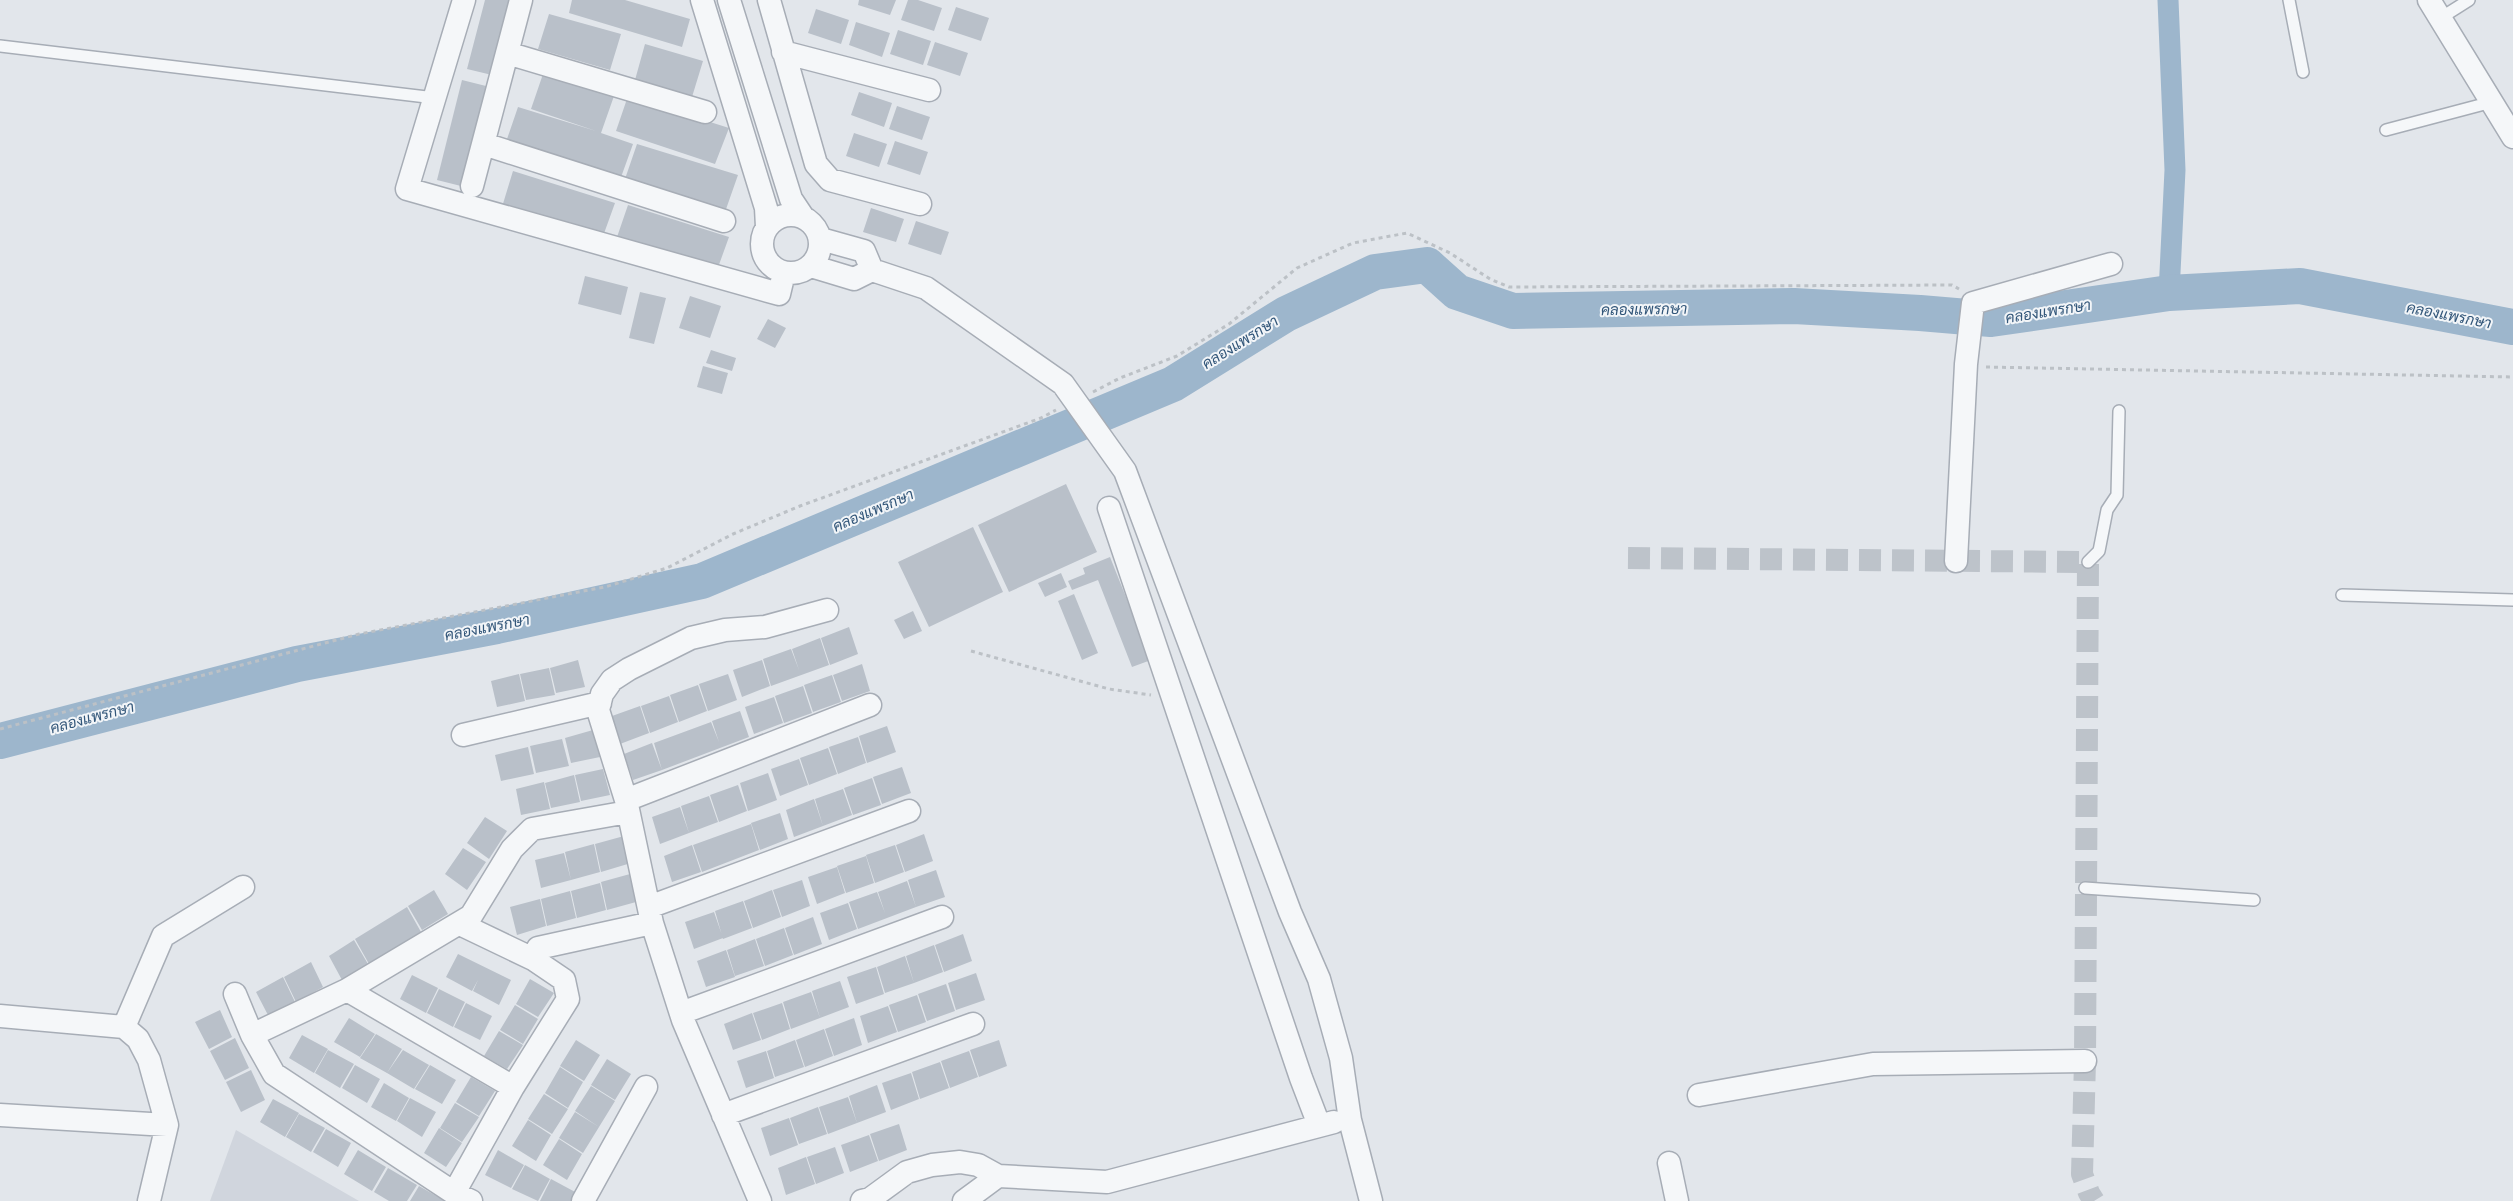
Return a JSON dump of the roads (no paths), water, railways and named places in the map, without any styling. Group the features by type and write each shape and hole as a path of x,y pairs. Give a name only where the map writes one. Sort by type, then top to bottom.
{"street":[{"path":"464,0 407,189 779,294 784,273"},
{"path":"472,186 521,0"},
{"path":"702,0 766,208 767,227 763,237 764,255 768,263 784,273 794,274 811,266 821,249 821,239 811,222 803,217 791,199 729,0"},
{"path":"769,0 816,164 830,180 920,204"},
{"path":"2434,9 2492,102 2511,127"},
{"path":"783,52 929,90"},
{"path":"507,53 706,112"},
{"path":"484,144 724,222"},
{"path":"767,227 783,216 803,217"},
{"path":"821,239 864,251 872,270"},
{"path":"1956,561 1975,365 1967,300 1973,303 1980,299 2111,264"},
{"path":"811,266 854,279 872,270 926,288 1062,384 1125,471 1290,912 1319,979 1341,1058 1350,1120 1371,1201"},
{"path":"1109,508 1297,1068 1319,1125"},
{"path":"760,1201 681,1013 651,915 627,806 598,710 602,694 612,680 629,668 691,638 725,630 765,627 827,610"},
{"path":"462,735 600,703"},
{"path":"252,1035 347,990 471,916 512,849 532,829 627,806 870,705"},
{"path":"534,959 538,948 651,915 910,811"},
{"path":"124,1027 163,936 244,887"},
{"path":"681,1013 942,917"},
{"path":"235,994 252,1035 274,1074 463,1197 514,1088 568,999 564,980 534,959 460,924"},
{"path":"347,990 514,1088"},
{"path":"0,1016 124,1027 138,1039 149,1060 167,1125 149,1201"},
{"path":"723,1115 973,1024"},
{"path":"1699,1095 1873,1064 2085,1060"},
{"path":"583,1201 646,1087"},
{"path":"0,1115 167,1125"},
{"path":"869,1200 907,1172 932,1165 960,1162 978,1165 998,1176 1107,1182 1197,1160 1319,1125 1350,1120"},
{"path":"1669,1163 1677,1201"},
{"path":"964,1201 998,1176"}],"lane":[{"path":"2290,0 2303,72"},
{"path":"2434,9 2469,0"},
{"path":"0,46 435,98"},
{"path":"2386,130 2492,102"},
{"path":"2088,562 2099,551 2107,510 2117,495 2119,411"},
{"path":"2342,595 2513,600"},
{"path":"2086,888 2254,900"}],"waterway":[{"path":"2168,0 2175,170 2169,293"},
{"name":"คลองแพรกษา","path":"0,741 297,664 497,626 702,581 1173,384 1286,314 1375,272 1427,265 1457,292 1513,311 1794,306 1991,319 2169,293 2300,286 2513,327"}],"tunnel":[{"path":"1628,558 2088,562 2085,1061 2082,1174 2094,1201"}]}
